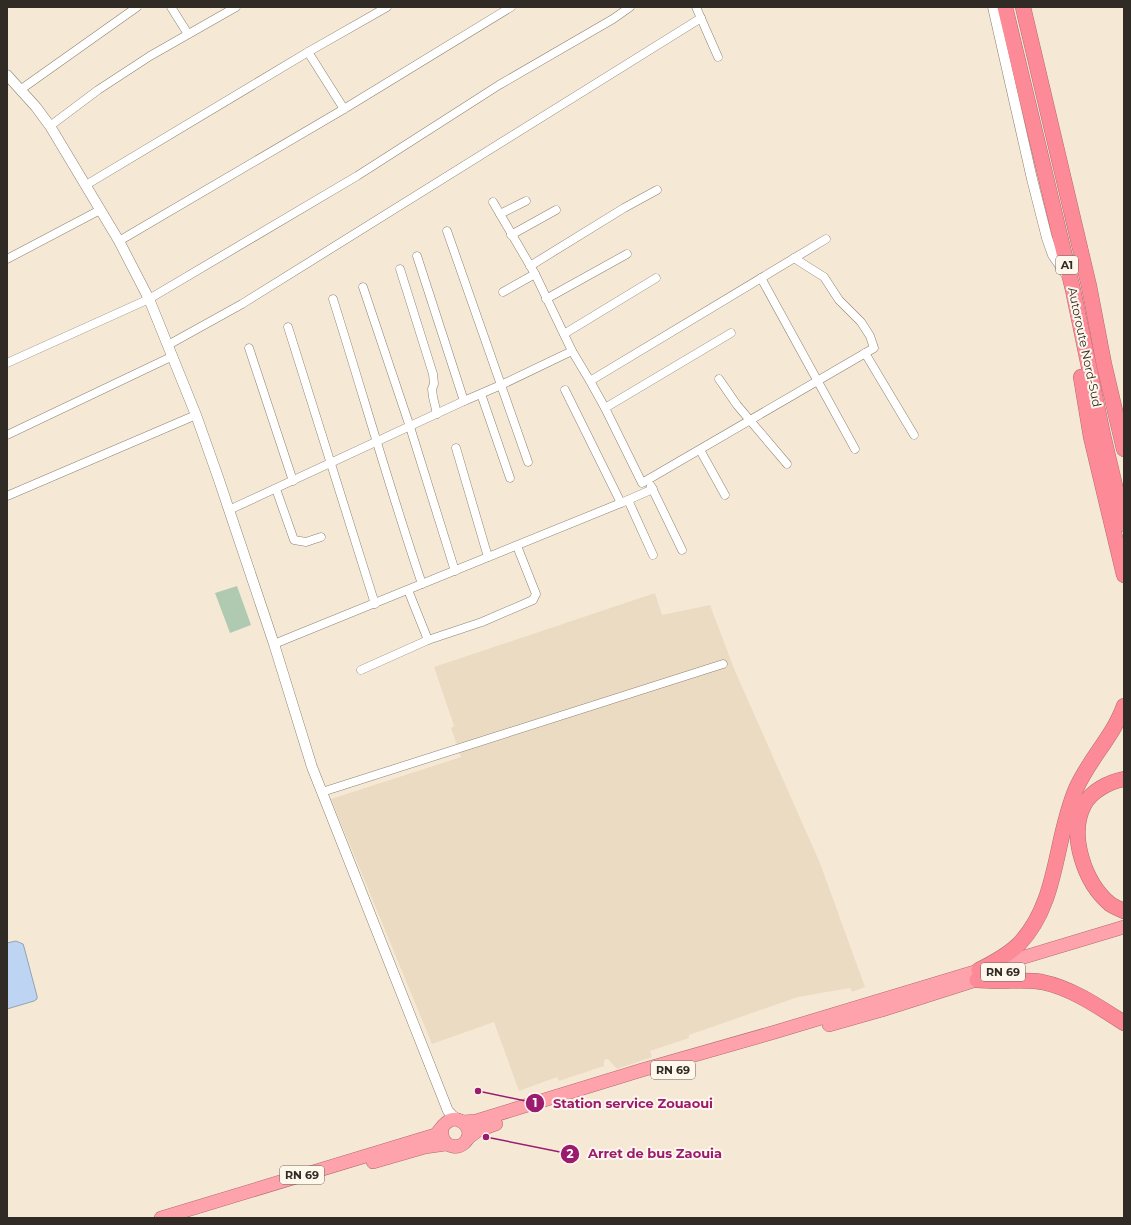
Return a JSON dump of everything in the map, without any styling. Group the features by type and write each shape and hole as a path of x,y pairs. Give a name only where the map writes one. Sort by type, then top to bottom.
{"highway":[{"name":"Autoroute Nord-Sud","path":"1005,7 1072,286 1103,435 1124,524"},
{"name":"Autoroute Nord-Sud","path":"1022,7 1089,286 1104,364 1124,449"},
{"path":"1072,286 1077,354 1091,437 1124,575"},
{"path":"1089,286 1124,402"},
{"path":"978,975 1019,945 1036,923 1053,878 1064,823 1071,799 1086,768 1115,726 1124,706"},
{"path":"1124,779 1105,785 1088,799 1079,818 1078,832 1080,856 1091,879 1097,889 1111,904 1124,911"},
{"name":"RN 69","path":"468,1138 482,1129 551,1106 882,1010 978,975 1124,927"},
{"name":"RN 69","path":"461,1121 476,1122 642,1070 1124,935"},
{"path":"978,975 1042,982 1059,987 1075,993 1124,1023"},
{"path":"451,1120 461,1121 467,1127 469,1134 468,1138 464,1144 460,1146 453,1147 446,1144 442,1138 445,1122 451,1120"},
{"name":"RN 69","path":"161,1218 432,1136 445,1122"},
{"name":"RN 69","path":"190,1218 425,1147 446,1144"}],"street":[{"path":"20,90 137,7"},
{"path":"171,7 188,34"},
{"path":"50,126 98,90 150,56 236,7"},
{"path":"86,185 308,52 387,7"},
{"path":"119,241 344,109 511,7"},
{"path":"7,363 149,299 357,176 500,85 613,19 630,7"},
{"path":"698,7 701,18 718,57"},
{"path":"993,7 1030,171 1047,238 1053,255 1072,286"},
{"path":"168,345 262,292 701,18"},
{"path":"308,52 344,109"},
{"path":"7,75 36,107 50,126 86,185 119,241 149,299 173,356 196,415 229,510 274,644 312,767 445,1122"},
{"path":"530,266 624,208 657,190"},
{"path":"500,214 526,201"},
{"path":"493,202 535,274 572,351 605,408 682,550"},
{"path":"7,259 100,210"},
{"path":"511,235 556,210"},
{"path":"447,231 528,462"},
{"path":"590,381 826,239"},
{"path":"546,299 628,254"},
{"path":"417,256 464,401"},
{"path":"645,482 874,348 870,336 861,322 839,300 824,278 794,258"},
{"path":"400,269 433,374 434,384 432,389 437,414"},
{"path":"504,292 535,274"},
{"path":"564,334 656,278"},
{"path":"761,278 855,449"},
{"path":"363,287 410,427 455,571"},
{"path":"333,299 378,442 385,472 422,584"},
{"path":"288,327 375,604"},
{"path":"605,408 731,333"},
{"path":"250,348 293,481"},
{"path":"229,510 572,351"},
{"path":"865,354 914,435"},
{"path":"7,435 173,356"},
{"path":"719,379 750,420 787,464"},
{"path":"565,390 653,555"},
{"path":"481,394 510,478"},
{"path":"7,496 196,415"},
{"path":"456,448 488,558"},
{"path":"700,450 725,494"},
{"path":"276,489 294,540 306,542 321,537"},
{"path":"274,644 488,558 649,491"},
{"path":"360,670 428,640 482,622 533,600 536,594 517,546"},
{"path":"408,590 428,640"},
{"path":"322,792 723,664"}],"shaded area":[{"path":"655,593 662,615 710,605 735,671 820,863 865,987 852,992 850,988 798,997 689,1035 689,1038 650,1051 652,1057 617,1069 608,1059 604,1060 604,1066 559,1081 557,1077 519,1091 494,1022 432,1044 331,799 461,757 451,728 454,726 434,667"}],"green space":[{"path":"237,586 251,625 230,633 215,593"}],"water":[{"path":"16,941 23,944 37,999 7,1009 7,943"}],"place":[{"name":"Station service Zouaoui","path":"478,1091"},
{"name":"Arret de bus Zaouia","path":"486,1137"}]}
